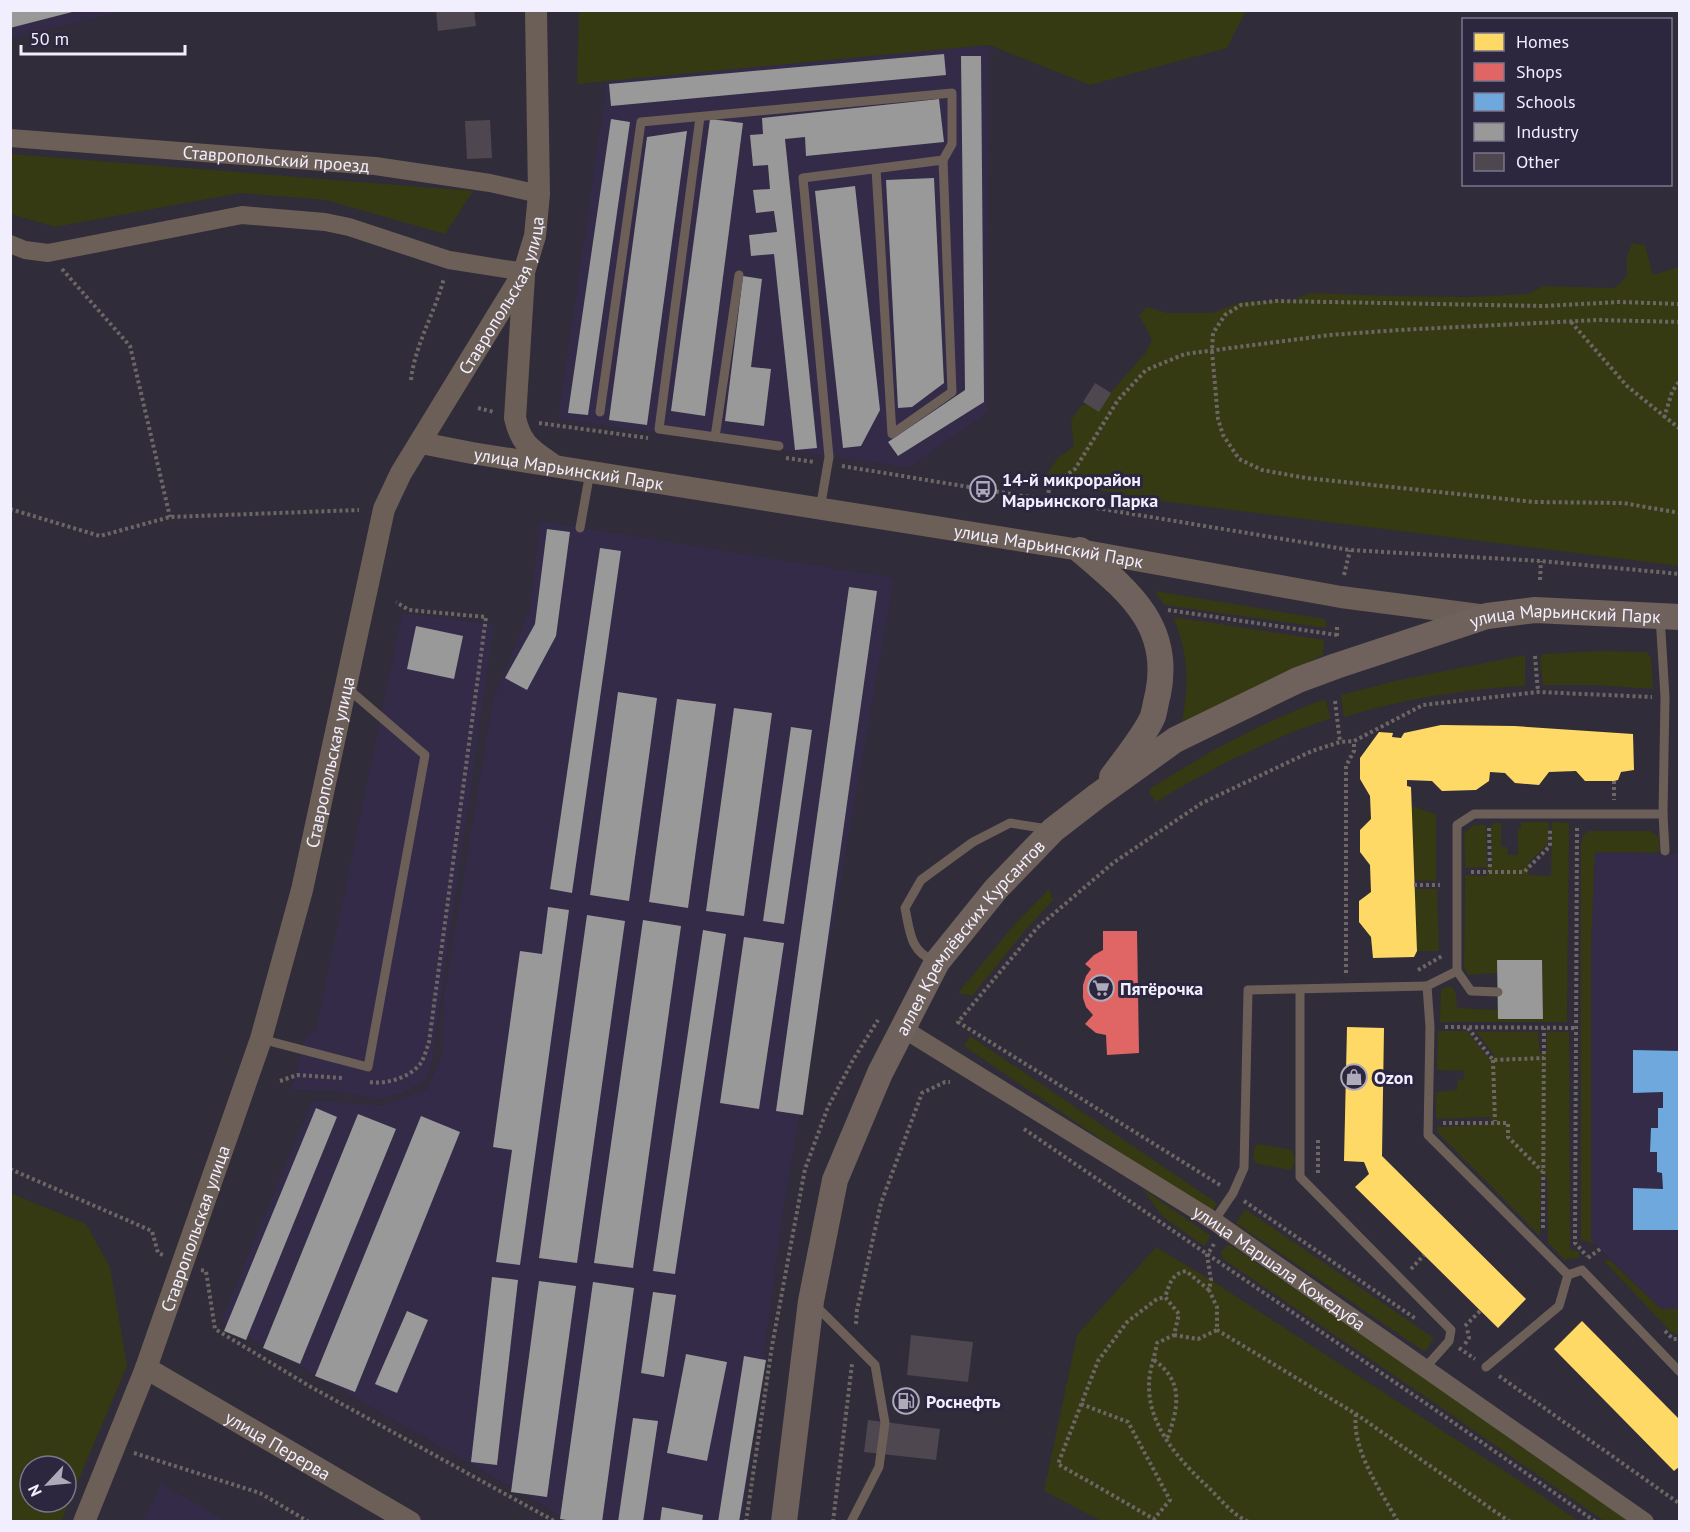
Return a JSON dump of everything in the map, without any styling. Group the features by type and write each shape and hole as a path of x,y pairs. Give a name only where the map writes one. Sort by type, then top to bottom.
{"main road":[{"path":"1080,550 1113,579 1139,607 1149,621 1160,647 1160,681 1153,717 1097,796"},
{"name":"улица Марьинский Парк","path":"1487,616 1535,610 1670,617"},
{"name":"аллея Кремлёвских Курсантов","path":"784,1521 811,1301 835,1180 880,1072 937,962 996,890 1053,831 1175,740 1298,681 1336,666 1487,616"}],"street":[{"name":"Ставропольская улица","path":"84,1521 146,1368 261,1040 302,890 384,509 401,473 525,272 535,236 539,194 536,10"},
{"name":"Ставропольский проезд","path":"10,138 375,166 490,183 539,194"},
{"path":"10,244 24,250 48,253 242,215 260,215 349,227 449,260 525,272 515,418 518,433 530,449 558,467"},
{"name":"улица Марьинский Парк","path":"421,443 1080,550 1341,597 1487,616"},
{"name":"улица Маршала Кожедуба","path":"902,1028 1214,1221 1645,1521"},
{"name":"улица Перерва","path":"146,1368 410,1521"}],"lane":[{"path":"600,412 641,122 952,93 952,144 943,160 952,392 892,434 876,169"},
{"path":"700,117 659,429 779,447"},
{"path":"820,509 829,457 803,178 943,160"},
{"path":"715,437 738,275"},
{"path":"580,528 590,472"},
{"path":"1665,851 1665,697 1670,617"},
{"path":"261,1040 368,1067 425,755 345,687"},
{"path":"1498,992 1471,991 1456,970 1457,825 1474,814 1664,814"},
{"path":"937,962 919,953 913,942 905,909 921,880 973,842 1010,823 1053,831"},
{"path":"1214,1221 1233,1193 1244,1168 1248,990 1427,986 1456,970"},
{"path":"1427,986 1430,1027 1428,1136 1568,1275"},
{"path":"1300,990 1300,1177 1451,1330 1449,1341 1425,1368"},
{"path":"1568,1275 1582,1270 1680,1372"},
{"path":"1486,1367 1559,1306 1568,1275"},
{"path":"811,1301 875,1365 885,1423 879,1467 850,1521"}],"path":[{"path":"48,253 130,346 170,517"},
{"path":"411,380 413,358 438,299 449,260"},
{"path":"1680,304 1619,302 1544,306 1276,301 1241,305 1225,315 1213,333 1212,351 1218,419 1222,435 1239,459 1262,470 1306,478 1448,494 1534,502 1623,503 1680,513"},
{"path":"1570,322 1627,386 1680,429"},
{"path":"1680,322 1570,322 1330,335 1185,354 1146,370 1118,400 1075,469 1049,487 1048,499 1350,550 1541,561 1680,574"},
{"path":"1664,418 1672,392 1680,380"},
{"path":"10,509 100,536 170,517 359,510"},
{"path":"1344,575 1350,550"},
{"path":"1540,580 1541,561"},
{"path":"364,1081 375,1083 393,1080 408,1074 422,1062 429,1042 486,617 408,610 396,602"},
{"path":"1163,609 1337,635"},
{"path":"1336,643 1337,625"},
{"path":"1535,656 1538,692"},
{"path":"1419,1321 1233,1193 958,1022 1037,928 1113,863 1202,803 1312,751 1340,742 1354,741 1423,705 1538,692 1665,697"},
{"path":"1335,701 1340,742"},
{"path":"1614,781 1614,801"},
{"path":"1488,814 1490,872"},
{"path":"1457,873 1524,872 1550,846 1550,814"},
{"path":"1588,827 1577,827 1575,1243 1588,1258"},
{"path":"1414,885 1440,885"},
{"path":"1430,1027 1576,1028"},
{"path":"1468,1027 1493,1060 1495,1121"},
{"path":"1543,1251 1544,1028"},
{"path":"1493,1060 1544,1058"},
{"path":"280,1081 297,1075 352,1079"},
{"path":"833,1521 855,1344 857,1310 881,1203 922,1093 945,1082 957,1083"},
{"path":"1428,1123 1495,1121 1508,1123 1508,1137 1543,1171"},
{"path":"1023,1129 1596,1521"},
{"path":"1318,1136 1318,1183"},
{"path":"10,1169 152,1231 158,1253"},
{"path":"1209,1290 1211,1280 1207,1255 1216,1241"},
{"path":"1408,1272 1424,1255"},
{"path":"199,1269 206,1271 215,1329 311,1387 556,1521"},
{"path":"1165,1297 1172,1278 1186,1271 1209,1290 1217,1307 1217,1330"},
{"path":"1165,1297 1179,1314 1174,1335"},
{"path":"1081,1404 1128,1422 1170,1500 1154,1519 1058,1464 1081,1404 1098,1361 1127,1322 1157,1299 1165,1297"},
{"path":"1464,1327 1480,1311"},
{"path":"1456,1319 1468,1331 1469,1338 1461,1350"},
{"path":"1217,1330 1198,1339 1174,1335 1157,1343 1149,1384 1152,1406 1176,1455 1198,1478 1247,1521"},
{"path":"1217,1330 1356,1414 1510,1521"},
{"path":"1449,1341 1680,1504"},
{"path":"1154,1360 1162,1366 1175,1385 1177,1406 1167,1440"},
{"path":"1356,1414 1354,1427 1357,1444 1398,1521"},
{"path":"145,1455 260,1493 309,1521"}],"shaded area":[{"path":"11,10 123,11 11,38"},
{"path":"989,45 987,413 909,467 558,419 607,81"},
{"path":"540,521 894,578 784,1204 742,1521 571,1521 221,1321 312,1101 385,1105 427,1089 443,1053 444,997 493,700 530,609"},
{"path":"402,613 494,625 432,1060 426,1080 401,1094 380,1099 333,1091 291,1090 305,1038 316,1030"},
{"path":"1595,851 1679,854 1679,1309 1661,1309 1591,1240 1591,946"},
{"path":"160,1483 226,1521 145,1521"}],"green space":[{"path":"579,10 1246,11 1227,48 1090,85 989,45 577,84"},
{"path":"10,154 473,191 445,234 326,200 240,193 55,227 11,214"},
{"path":"1632,243 1645,245 1653,275 1679,267 1679,566 1160,501 1042,480 1058,458 1074,446 1071,420 1081,406 1107,397 1146,352 1152,340 1139,315 1147,307 1167,313 1212,313 1241,302 1293,300 1310,293 1471,297 1527,294 1544,286 1615,288 1627,276 1627,257"},
{"path":"1155,591 1325,619 1326,628 1164,605"},
{"path":"1173,617 1324,640 1323,655 1182,723 1186,695 1185,657"},
{"path":"1599,651 1646,652 1651,657 1653,689 1593,685 1543,685 1540,658 1543,654"},
{"path":"1525,655 1525,686 1434,696 1344,717 1341,695 1395,681"},
{"path":"1325,699 1331,718 1241,755 1156,802 1148,790 1234,740"},
{"path":"1411,806 1436,814 1436,881 1414,880"},
{"path":"1521,822 1549,822 1548,844 1529,862 1528,875 1551,876 1552,822 1569,823 1567,1022 1440,1022 1441,990 1446,987 1453,987 1457,1008 1498,1010 1498,1019 1543,1019 1542,960 1497,960 1497,973 1468,975 1464,968 1465,875 1487,876 1487,867 1492,867 1491,826 1494,823 1501,823 1501,847 1507,847 1508,855 1518,855 1518,829 1521,829"},
{"path":"1474,825 1486,825 1487,867 1465,868 1464,833"},
{"path":"1589,831 1650,831 1659,837 1659,853 1595,852 1591,946 1591,1240 1595,1244 1581,1240 1581,844 1583,835"},
{"path":"1049,889 1053,900 972,996 958,993 1014,925"},
{"path":"1414,889 1437,889 1439,951 1417,951"},
{"path":"1438,1031 1467,1031 1489,1059 1494,1055 1476,1032 1538,1032 1540,1054 1546,1054 1547,1032 1569,1032 1570,1250 1579,1251 1579,1258 1565,1260 1548,1243 1547,1178 1541,1172 1540,1236 1437,1132 1437,1127 1491,1124 1490,1117 1436,1119 1436,1092 1457,1090 1458,1080 1464,1079 1464,1071 1437,1070"},
{"path":"970,1036 1217,1203 1211,1214 964,1046"},
{"path":"1258,1144 1292,1150 1295,1160 1291,1170 1257,1164 1253,1159 1254,1148"},
{"path":"1143,1189 1211,1236 1204,1246 1162,1216"},
{"path":"10,1193 86,1224 110,1267 127,1366 78,1481 78,1454 18,1454 18,1514 64,1514 61,1521 11,1521"},
{"path":"1245,1209 1434,1338 1425,1352 1236,1223"},
{"path":"1230,1245 1442,1388 1533,1455 1631,1521 1604,1521 1223,1259 1221,1252"},
{"path":"1156,1247 1211,1280 1578,1521 1101,1521 1044,1491 1077,1335"},
{"path":"1610,1260 1661,1309 1679,1309 1679,1335 1671,1332 1604,1261"}],"building: Homes":[{"path":"1441,725 1514,726 1633,734 1634,770 1621,772 1618,780 1614,781 1585,781 1576,771 1549,772 1539,785 1515,783 1505,773 1490,772 1489,781 1476,790 1442,791 1432,781 1407,780 1407,786 1411,787 1417,951 1414,957 1373,958 1371,937 1359,922 1359,901 1371,892 1370,865 1360,852 1360,830 1371,819 1370,796 1360,779 1360,758 1379,732 1393,733 1392,737 1401,738 1404,733"},
{"path":"1347,1027 1384,1028 1382,1156 1526,1299 1498,1328 1355,1187 1369,1174 1364,1162 1344,1161"},
{"path":"1582,1321 1680,1420 1680,1466 1674,1471 1554,1349"}],"building: Shops":[{"path":"1103,931 1137,931 1139,1053 1107,1055 1106,1035 1096,1033 1085,1024 1093,1015 1086,1007 1083,998 1083,985 1091,969 1085,964 1103,950"}],"building: Schools":[{"path":"1633,1050 1680,1051 1680,1230 1633,1230 1633,1188 1663,1189 1662,1173 1657,1172 1657,1152 1650,1152 1651,1128 1658,1128 1658,1108 1663,1108 1663,1092 1633,1093"}],"building: Industry":[{"path":"10,10 76,10 76,11 10,28"},
{"path":"944,54 946,75 611,106 609,84"},
{"path":"961,56 981,56 984,402 898,456 888,442 965,390"},
{"path":"939,99 944,142 806,156 805,137 785,139 817,448 795,450 774,254 751,256 749,235 777,232 774,211 756,213 753,190 770,189 768,165 753,166 750,135 763,134 762,118"},
{"path":"611,119 630,122 588,415 568,413"},
{"path":"710,119 743,123 705,416 671,411"},
{"path":"687,131 647,425 609,420 647,137"},
{"path":"934,178 944,383 912,407 898,408 886,180"},
{"path":"855,186 880,410 861,446 843,448 815,191"},
{"path":"743,276 762,279 751,367 771,369 764,426 725,421"},
{"path":"547,529 570,532 556,636 527,690 505,678 535,624"},
{"path":"600,548 621,551 572,893 550,889"},
{"path":"849,587 877,591 803,1115 776,1111"},
{"path":"416,626 463,636 454,679 407,669"},
{"path":"618,692 657,698 629,901 590,895"},
{"path":"677,699 716,704 688,908 649,902"},
{"path":"734,708 772,713 744,916 706,911"},
{"path":"791,727 812,730 784,924 763,921"},
{"path":"548,907 569,910 520,1265 496,1262 512,1150 493,1147 520,951 542,954"},
{"path":"587,915 625,921 577,1263 539,1258"},
{"path":"643,920 681,926 633,1268 594,1263"},
{"path":"703,930 726,934 675,1274 653,1271"},
{"path":"744,937 784,943 759,1109 720,1103"},
{"path":"1497,960 1542,960 1543,1019 1498,1019"},
{"path":"316,1108 337,1117 246,1340 224,1331"},
{"path":"358,1114 396,1129 300,1364 263,1348"},
{"path":"421,1116 460,1132 355,1392 315,1376"},
{"path":"492,1277 518,1280 497,1465 471,1462"},
{"path":"539,1281 576,1286 547,1497 511,1492"},
{"path":"593,1282 634,1288 602,1522 578,1522 560,1519"},
{"path":"653,1292 676,1295 664,1377 641,1373"},
{"path":"407,1311 428,1320 397,1393 375,1384"},
{"path":"686,1354 727,1362 707,1461 667,1453"},
{"path":"744,1356 766,1360 739,1522 718,1522"},
{"path":"633,1418 658,1421 643,1522 618,1522"},
{"path":"662,1507 703,1515 702,1522 660,1522"}],"building: Other":[{"path":"436,10 474,10 476,26 438,31"},
{"path":"490,120 492,158 467,159 465,121"},
{"path":"1095,383 1111,393 1099,412 1083,402"},
{"path":"911,1335 973,1342 968,1382 907,1375"},
{"path":"868,1420 940,1429 936,1460 864,1452"}],"place":[{"name":"14-й микрорайон Марьинского Парка","path":"983,489"},
{"name":"Пятёрочка","path":"1101,988"},
{"name":"Ozon","path":"1354,1077"},
{"name":"Роснефть","path":"906,1401"}]}
